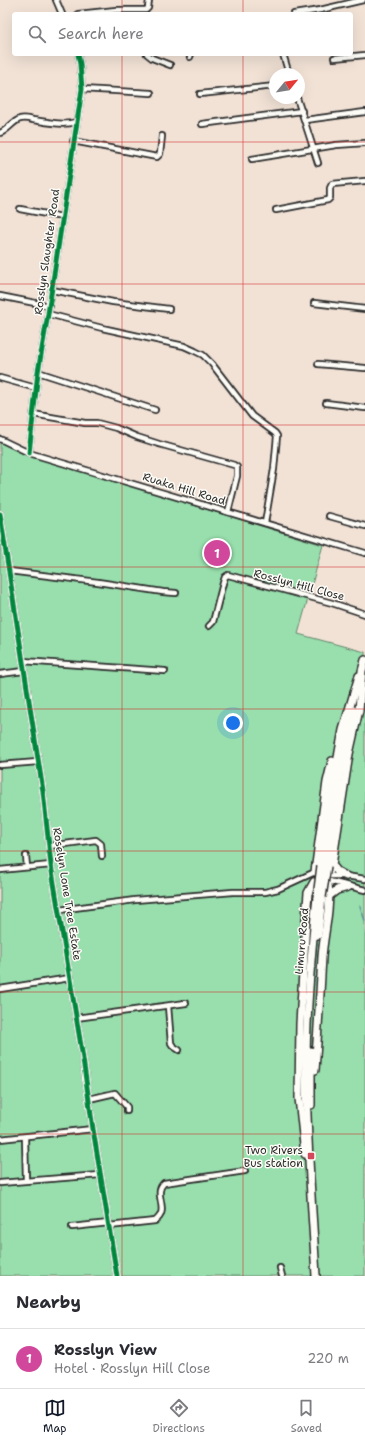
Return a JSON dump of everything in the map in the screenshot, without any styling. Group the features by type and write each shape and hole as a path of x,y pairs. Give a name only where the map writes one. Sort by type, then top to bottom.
{"main road":[{"name":"Limuru Road","path":"316,1276 307,1107 306,1034 312,948 328,873 339,776 365,660"},
{"name":"Limuru Road","path":"309,1155 312,1085 311,1036 317,944 323,897 328,873 333,785 343,730 360,674 362,673"},
{"name":"Limuru Road","path":"311,1200 308,1194 307,1186 299,1098 302,968 308,893 314,882 313,876 315,872 327,782 336,746 343,730"},
{"path":"315,872 322,869 328,873"},
{"path":"314,882 320,886 328,873 337,871 346,876"},
{"path":"323,897 337,890 352,887"}],"street":[{"path":"56,0 61,12"},
{"path":"97,12 116,10 146,10 148,8 149,0"},
{"path":"307,12 363,0"},
{"path":"334,58 365,55"},
{"name":"Rosslyn Slaughter Road","path":"29,452 38,372 50,306 73,141 82,89 78,56"},
{"path":"150,56 170,65"},
{"path":"284,56 287,68"},
{"path":"200,94 269,87"},
{"path":"82,89 151,93"},
{"path":"299,104 318,163"},
{"path":"202,124 302,111"},
{"path":"304,120 365,112"},
{"path":"0,133 4,132 13,123 24,118 61,124 76,122"},
{"path":"73,141 157,157 160,154 162,136"},
{"path":"252,159 313,149 365,143"},
{"path":"276,210 328,200 330,198 330,188 332,184 365,181"},
{"path":"20,210 62,218"},
{"path":"52,290 113,302 169,310"},
{"path":"0,296 50,306"},
{"path":"314,302 365,309"},
{"path":"48,314 184,346 203,355 212,364 252,416 277,436 274,469 265,523"},
{"path":"318,364 365,368"},
{"path":"38,372 155,410"},
{"path":"0,378 36,388"},
{"path":"326,403 365,408"},
{"path":"33,414 85,423 97,423 116,428 159,444 234,465 238,470 228,512"},
{"name":"Ruaka Hill Road","path":"0,439 29,452 365,553"},
{"name":"Roselyn Lone Tree Estate","path":"0,514 38,762 48,846 117,1276"},
{"path":"329,516 365,526"},
{"path":"9,571 176,593"},
{"name":"Rosslyn Hill Close","path":"209,626 212,622 222,583 228,575 332,603 365,614"},
{"path":"23,661 165,671"},
{"path":"0,674 24,671"},
{"path":"0,765 38,762"},
{"path":"48,846 96,840 101,844 102,856"},
{"path":"26,856 27,867"},
{"path":"0,870 51,865"},
{"path":"59,910 135,900 232,892 265,892 278,889 315,872"},
{"path":"328,873 365,879"},
{"path":"328,873 352,887 365,890"},
{"path":"352,887 356,878"},
{"path":"0,989 70,978"},
{"path":"76,1018 186,1003"},
{"path":"168,1006 171,1042 173,1046 179,1050"},
{"path":"89,1100 115,1093 126,1107 127,1111"},
{"path":"0,1139 93,1129"},
{"path":"25,1137 26,1180"},
{"path":"72,1227 155,1221 162,1213 160,1190 164,1183 245,1171"},
{"path":"0,1183 100,1175"},
{"path":"280,1268 282,1276"}],"green space":[{"path":"0,441 27,454 323,545 298,634 365,652 365,1276 0,1276"}],"waterway":[{"path":"360,906 365,921"}],"cycle path":[{"path":"29,453 38,372 82,89 78,56"},
{"path":"0,514 43,791 51,865 117,1276"}],"place":[{"name":"Rosslyn View","path":"217,553"},
{"name":"Two Rivers Bus station","path":"311,1156"}]}
